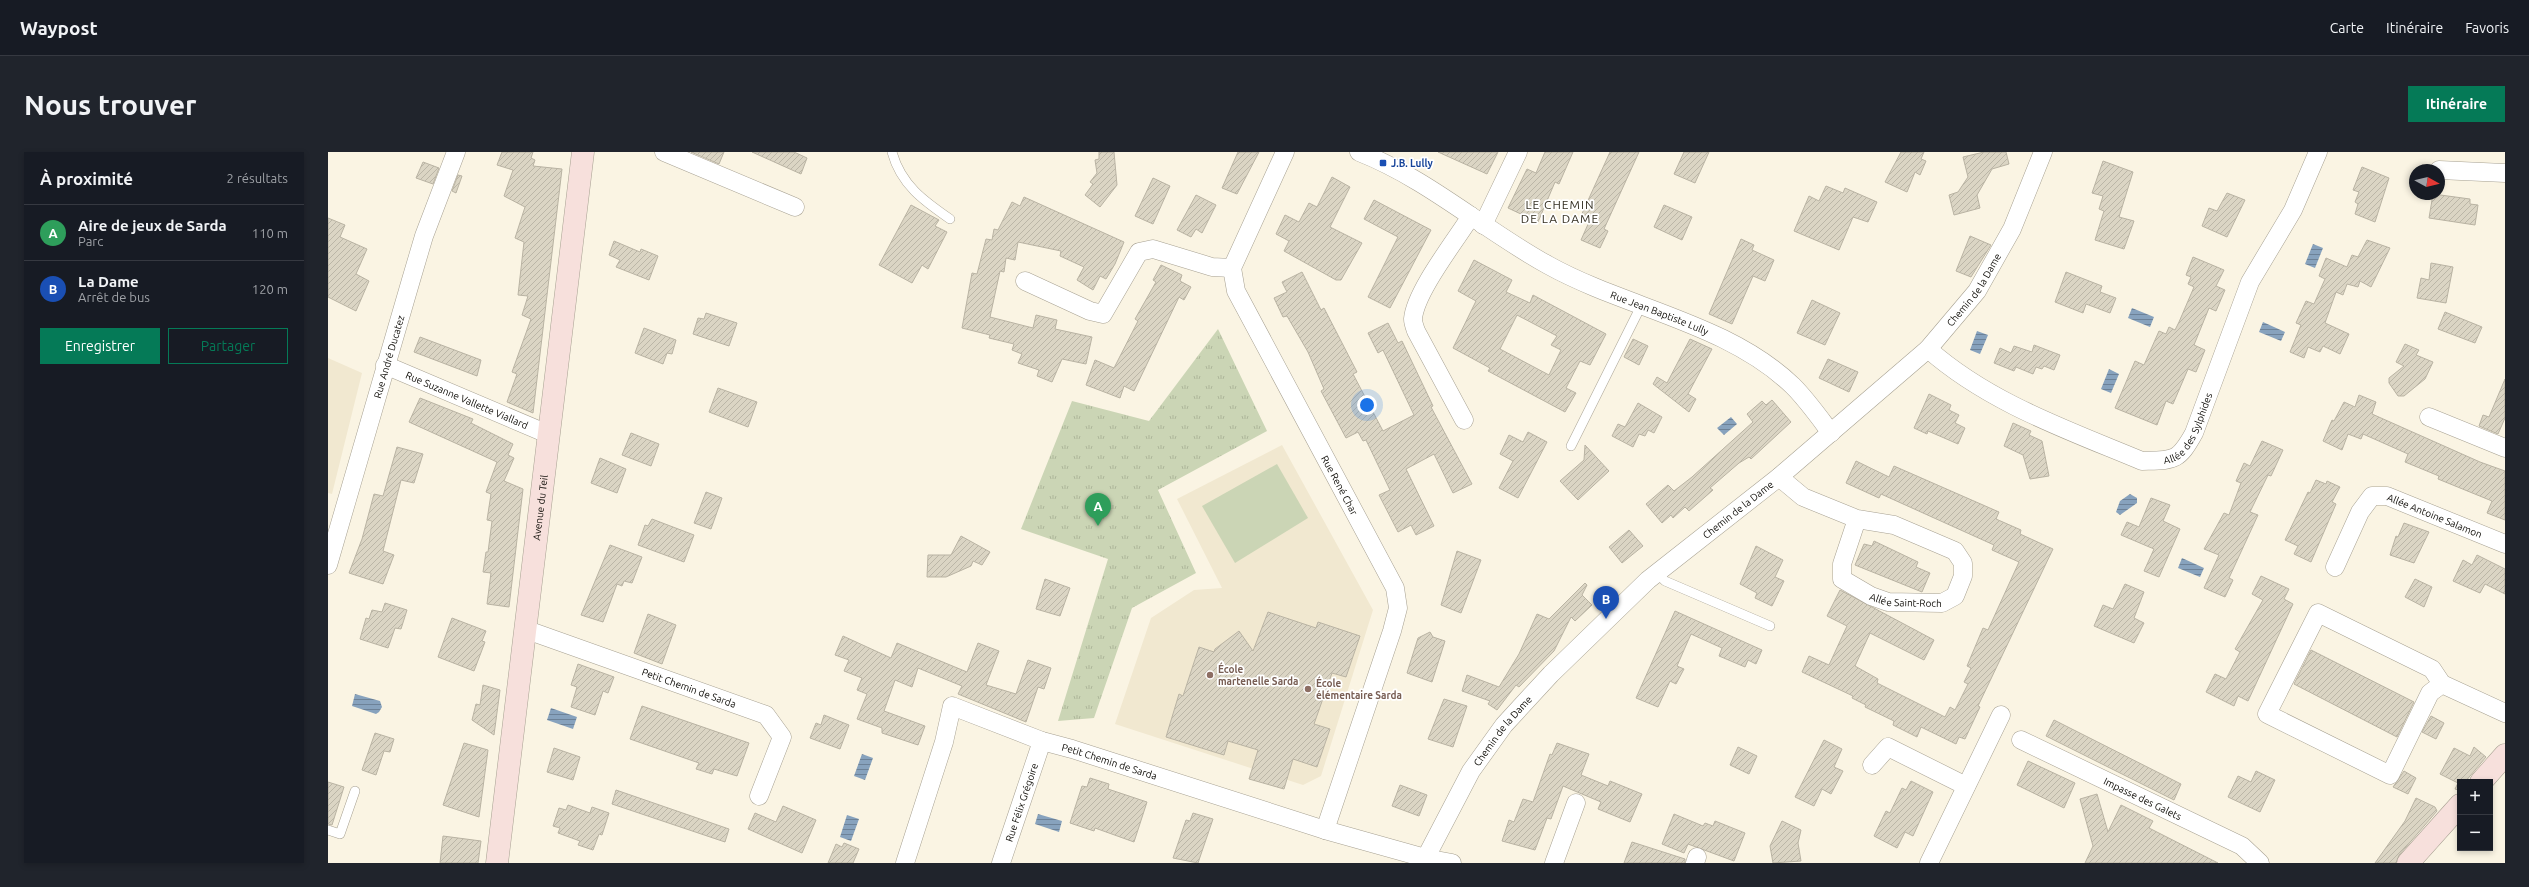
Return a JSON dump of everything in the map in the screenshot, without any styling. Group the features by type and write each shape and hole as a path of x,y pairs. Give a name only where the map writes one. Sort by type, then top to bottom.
{"main road":[{"name":"Avenue du Teil","path":"497,863 527,630 583,152"},
{"path":"2484,779 2505,755"},
{"path":"2408,863 2457,808"}],"street":[{"name":"Rue André Ducatez","path":"328,565 385,365 424,236 456,152"},
{"path":"664,152 795,207"},
{"path":"1025,281 1090,311 1103,314 1139,252 1146,249 1153,249 1212,267 1232,268 1285,152"},
{"name":"Rue Jean Baptiste Lully","path":"1359,152 1400,171 1563,273 1642,304 1730,343 1762,362 1793,386 1831,433"},
{"path":"1464,420 1416,332 1413,320 1415,309 1428,282 1477,220 1518,152"},
{"name":"Chemin de la Dame","path":"1424,860 1471,771 1504,725 1606,619 1657,573 1779,477 1928,349 1977,291 2012,229 2043,152"},
{"name":"Allée des Sylphides","path":"1928,349 1942,362 1988,394 2142,461 2166,461 2182,454 2194,433 2250,282 2293,210 2318,152"},
{"path":"2445,170 2505,173"},
{"name":"Rue René Char","path":"1232,268 1236,291 1395,588 1398,608 1392,631 1325,830"},
{"name":"Rue Suzanne Vallette Viallard","path":"385,365 550,435"},
{"path":"2429,417 2505,448"},
{"name":"Allée Saint-Roch","path":"1779,477 1803,497 1857,519 1894,525 1955,552 1963,563 1963,576 1955,596 1942,603 1888,602 1870,596 1842,578 1842,564 1857,519"},
{"name":"Allée Antoine Salamon","path":"2335,567 2360,512 2372,496 2387,496 2505,544"},
{"path":"2442,684 2430,693 2390,775 2267,714 2318,613 2432,669 2442,684 2505,713"},
{"name":"Petit Chemin de Sarda","path":"527,630 766,715 782,736 758,796"},
{"name":"Petit Chemin de Sarda","path":"905,863 944,742 952,706 1042,741 1072,749 1325,830 1424,860 1452,863"},
{"path":"1929,863 2001,715"},
{"name":"Impasse des Galets","path":"2021,740 2242,846 2260,863"},
{"name":"Rue Félix Grégoire","path":"1002,863 1042,741"},
{"path":"1872,765 1888,747 1966,786"},
{"path":"1554,863 1576,803"}],"lane":[{"path":"892,152 896,165 918,197 950,219"},
{"path":"1571,446 1642,304"},
{"path":"1657,573 1665,581 1770,626"},
{"path":"328,830 340,834 355,791"}],"shaded area":[{"path":"328,358 362,373 332,494 328,493"},
{"path":"1282,445 1373,610 1321,776 1303,785 1115,724 1151,618 1194,590 1222,588 1177,499"}],"green space":[{"path":"1218,329 1267,431 1158,490 1196,573 1132,608 1094,718 1058,721 1108,559 1021,529 1072,401 1149,421"},
{"path":"1277,464 1308,518 1235,563 1202,506"}],"water":[{"path":"2313,244 2323,248 2315,268 2305,264"},
{"path":"2132,308 2154,317 2150,327 2128,318"},
{"path":"2263,322 2285,332 2281,341 2259,332"},
{"path":"1977,331 1988,335 1980,354 1970,350"},
{"path":"2109,369 2119,374 2111,393 2101,389"},
{"path":"1731,417 1737,424 1724,435 1717,428"},
{"path":"2130,494 2137,498 2137,503 2120,515 2116,512 2120,501"},
{"path":"2182,558 2204,568 2200,577 2178,568"},
{"path":"355,694 380,701 382,707 379,712 376,714 352,706"},
{"path":"551,708 577,717 573,729 547,720"},
{"path":"862,754 873,758 865,780 854,776"},
{"path":"1038,814 1062,821 1059,832 1035,824"},
{"path":"847,815 859,819 851,841 840,837"}],"building":[{"path":"502,152 533,152 531,158 535,160 533,166 562,169 533,413 507,402 517,374 512,372 531,319 522,315 528,296 518,295 524,242 515,238 525,207 504,196 513,170 497,165"},
{"path":"691,152 724,152 719,164"},
{"path":"752,152 794,152 807,158 801,174"},
{"path":"1099,152 1114,152 1117,185 1100,207 1085,195 1093,184 1090,182 1097,173 1095,160 1099,159"},
{"path":"1238,152 1259,152 1237,194 1222,188"},
{"path":"1438,152 1498,152 1487,174"},
{"path":"1545,152 1573,152 1559,184 1555,182 1538,222 1508,208 1527,169 1536,173"},
{"path":"1610,152 1639,152 1604,229 1608,231 1600,248 1581,240 1589,222 1580,218"},
{"path":"1684,152 1709,152 1695,183 1674,174"},
{"path":"1901,152 1924,152 1921,159 1926,161 1920,175 1915,172 1907,192 1885,182"},
{"path":"1984,152 2006,152 2009,164 1992,169 1977,195 1980,208 1954,215 1949,195 1958,192 1968,177 1963,157"},
{"path":"2103,161 2133,172 2119,217 2134,221 2124,249 2095,240 2104,211 2099,209 2103,196 2092,193"},
{"path":"423,162 439,168 433,184 416,178"},
{"path":"2362,167 2389,178 2375,222 2355,214 2358,204 2355,202 2359,192 2353,190"},
{"path":"458,175 462,176 456,193 452,191"},
{"path":"1332,177 1350,187 1330,227 1362,243 1341,280 1336,280 1284,251 1289,241 1276,234 1285,215 1299,222 1309,203 1317,207"},
{"path":"1153,178 1170,186 1153,224 1135,216"},
{"path":"1826,186 1843,193 1845,188 1877,202 1868,222 1853,217 1839,250 1794,231 1809,196 1819,201"},
{"path":"2227,193 2245,200 2227,237 2202,226 2209,208 2217,211"},
{"path":"1196,195 1216,205 1202,233 1196,229 1191,237 1177,230"},
{"path":"2445,196 2470,199 2470,204 2478,205 2475,225 2429,218 2432,200 2445,200"},
{"path":"1024,197 1124,242 1115,264 1106,279 1100,276 1093,290 1077,280 1084,267 1060,256 1061,251 1018,242 1015,260 1006,258 1004,272 1000,271 990,317 1033,328 1036,315 1057,320 1055,329 1092,337 1086,364 1062,359 1052,382 1037,376 1039,370 1018,363 1022,354 1012,350 1014,344 989,338 990,335 962,328 972,273 977,274 986,239 992,240 994,229 998,230 1012,202 1020,206"},
{"path":"1374,200 1431,230 1390,308 1368,297 1398,237 1364,219"},
{"path":"911,205 939,220 935,226 947,232 928,269 922,265 912,283 879,265"},
{"path":"1664,205 1692,217 1682,240 1654,227"},
{"path":"328,218 345,225 340,237 367,249 356,274 369,281 356,311 328,297"},
{"path":"1970,236 1991,245 1971,277 1956,271"},
{"path":"1741,239 1754,245 1752,250 1774,260 1765,281 1753,276 1732,324 1709,314"},
{"path":"2367,240 2390,248 2371,287 2360,281 2358,287 2347,284 2343,295 2336,292 2325,323 2349,334 2340,354 2323,346 2320,352 2308,347 2304,358 2290,352 2301,325 2296,323 2306,301 2314,304 2325,279 2319,276 2326,258 2347,267 2352,255 2358,257"},
{"path":"614,241 640,252 641,249 658,256 649,280 616,267 620,260 609,255"},
{"path":"2193,257 2224,270 2216,286 2225,290 2216,311 2209,308 2194,345 2205,350 2196,372 2188,369 2173,404 2166,401 2157,425 2115,408 2135,361 2144,365 2159,331 2166,334 2169,327 2175,330 2194,287 2188,284 2191,277 2186,275"},
{"path":"1474,260 1512,280 1506,292 1530,303 1533,295 1606,334 1590,365 1580,361 1566,388 1576,393 1565,412 1488,371 1490,368 1453,348 1476,301 1458,291","holes":["1517,315 1557,336 1551,345 1561,350 1549,375 1500,349"]},
{"path":"2431,263 2453,267 2446,303 2417,298 2421,278 2429,280"},
{"path":"1161,265 1182,275 1180,281 1191,287 1184,300 1179,297 1134,391 1124,386 1120,398 1086,385 1095,360 1114,368 1138,321 1135,319 1156,282 1153,280"},
{"path":"1302,272 1321,310 1324,308 1357,372 1353,374 1383,431 1414,415 1383,350 1378,353 1368,333 1388,323 1398,343 1402,341 1433,406 1431,407 1472,484 1453,493 1434,454 1406,469 1434,526 1416,535 1411,525 1398,532 1379,495 1390,490 1366,440 1363,441 1358,432 1346,438 1321,391 1324,389 1308,352 1287,316 1283,317 1274,298 1287,292 1282,282"},
{"path":"2066,272 2102,286 2100,292 2116,298 2110,313 2086,304 2083,313 2055,302"},
{"path":"1812,300 1840,313 1825,345 1797,333"},
{"path":"2445,312 2482,327 2475,343 2438,329"},
{"path":"706,313 737,323 729,346 693,334 698,318 704,319"},
{"path":"644,328 676,340 672,354 667,353 663,364 635,353"},
{"path":"420,337 481,360 477,376 414,352"},
{"path":"1633,339 1648,346 1639,365 1624,357"},
{"path":"1690,339 1712,349 1688,394 1696,399 1689,412 1653,384 1657,377 1667,383"},
{"path":"2405,344 2419,350 2416,355 2433,362 2425,379 2404,396 2398,396 2389,383 2389,378 2404,366 2396,362"},
{"path":"2034,345 2060,355 2054,370 2044,366 2042,369 2036,367 2033,374 2016,367 2014,371 1994,363 2000,348 2011,353 2014,346 2032,352"},
{"path":"1828,359 1858,372 1849,392 1819,378"},
{"path":"2505,379 2505,418 2498,434 2479,426 2483,415 2489,417"},
{"path":"718,388 757,402 748,427 709,412"},
{"path":"1929,394 1951,405 1949,410 1959,415 1955,423 1965,428 1958,444 1928,431 1927,434 1914,428"},
{"path":"2359,395 2376,402 2372,414 2480,462 2505,471 2505,520 2487,513 2492,501 2438,479 2439,476 2405,462 2408,454 2363,434 2361,439 2348,434 2342,450 2323,441 2332,420 2334,421 2344,402 2355,407"},
{"path":"420,398 473,419 471,423 513,444 508,455 514,458 504,481 523,489 509,607 487,604 491,573 483,572 486,552 488,552 492,521 487,520 491,494 486,492 497,462 409,422"},
{"path":"1772,400 1791,422 1751,459 1749,457 1739,463 1710,488 1713,490 1689,511 1685,507 1673,518 1671,515 1662,523 1646,504 1668,485 1674,491 1692,477 1753,422 1747,414 1762,401 1766,405"},
{"path":"1638,403 1662,417 1654,433 1648,430 1645,436 1639,434 1633,447 1612,436 1618,424 1625,427"},
{"path":"2013,423 2031,431 2029,435 2042,441 2049,476 2030,479 2023,455 2004,446"},
{"path":"1528,432 1547,442 1518,498 1499,488 1513,461 1500,454 1509,435 1523,442"},
{"path":"631,433 659,444 651,466 622,455"},
{"path":"2262,441 2283,450 2271,476 2268,475 2250,512 2258,515 2229,578 2233,580 2225,597 2204,588 2219,555 2204,549 2224,513 2229,515 2241,483 2236,481 2244,463 2250,466"},
{"path":"1585,445 1609,471 1578,500 1560,481 1584,460"},
{"path":"397,447 423,454 414,483 401,480 383,551 394,555 383,584 349,573 362,539 374,494 383,496"},
{"path":"600,458 626,469 617,493 591,483"},
{"path":"1856,461 1889,477 1894,466 1999,512 1996,519 2021,530 2020,534 2053,549 1978,706 1980,707 1965,739 1959,737 1956,744 1921,727 1917,737 1893,725 1894,721 1865,707 1866,705 1852,698 1853,696 1802,672 1809,656 1829,665 1847,626 1827,616 1840,590 1934,640 1924,660 1870,633 1855,666 1878,679 1877,683 1945,717 1950,707 1955,710 1968,684 1964,682 1971,668 1967,666 1983,628 1988,630 2019,562 1992,550 1994,545 1881,494 1879,498 1846,483"},
{"path":"2316,480 2326,484 2327,481 2340,487 2332,502 2336,504 2311,562 2294,554 2298,546 2285,540 2308,492 2310,493"},
{"path":"706,492 722,498 711,529 694,523"},
{"path":"2151,498 2170,505 2163,521 2180,529 2159,577 2144,571 2154,549 2121,535 2127,522 2139,527"},
{"path":"652,519 694,535 684,562 638,545 645,525 648,526"},
{"path":"2404,523 2429,532 2414,563 2390,555 2396,536 2398,537"},
{"path":"1629,530 1643,546 1622,563 1609,547"},
{"path":"961,536 990,552 982,565 973,561 971,566 946,577 927,577 928,555 951,555"},
{"path":"1874,541 1918,562 1916,567 1930,573 1922,592 1855,565 1864,544 1872,546"},
{"path":"610,545 642,557 632,583 624,581 622,586 617,584 603,622 581,615"},
{"path":"1756,546 1783,560 1775,577 1784,581 1772,606 1755,598 1757,593 1740,584"},
{"path":"1457,551 1481,560 1461,613 1441,605"},
{"path":"2477,555 2505,569 2505,594 2485,584 2480,593 2453,581 2463,560 2472,565"},
{"path":"2261,576 2289,589 2284,599 2293,604 2248,701 2238,696 2234,706 2206,692 2215,674 2226,679 2240,652 2235,649 2263,600 2252,594"},
{"path":"1045,579 1070,588 1060,616 1036,609"},
{"path":"2415,579 2432,587 2424,607 2405,597"},
{"path":"1585,583 1587,585 1582,595 1592,605 1575,621 1571,617 1554,651 1519,687 1516,685 1497,710 1488,704 1490,701 1462,691 1467,675 1499,687 1519,654 1537,614 1549,619"},
{"path":"2125,584 2144,592 2134,618 2144,623 2134,643 2094,626 2103,605 2113,609"},
{"path":"385,603 407,610 401,629 395,628 388,648 360,639 366,618 369,619 372,610 382,612"},
{"path":"1675,611 1762,650 1756,664 1748,660 1745,667 1719,656 1722,648 1691,634 1677,666 1684,669 1676,684 1670,681 1658,707 1636,698"},
{"path":"1268,612 1316,628 1318,622 1360,636 1346,677 1332,673 1314,724 1330,729 1317,767 1293,759 1284,789 1249,779 1258,750 1228,741 1224,755 1166,737 1179,694 1183,696 1199,647 1214,652 1215,649 1239,631 1253,651"},
{"path":"648,614 676,625 662,664 634,653"},
{"path":"452,618 486,631 482,641 485,642 474,671 438,657"},
{"path":"1430,632 1433,637 1445,641 1432,682 1407,673 1418,638"},
{"path":"843,636 891,658 897,643 967,672 978,643 999,651 986,685 1016,694 1028,660 1051,668 1044,689 1038,687 1026,722 958,694 962,686 918,668 912,687 895,680 884,711 925,726 918,745 882,733 882,728 857,719 867,694 857,690 862,678 844,671 849,660 835,655"},
{"path":"2311,650 2414,702 2397,737 2294,684"},
{"path":"578,664 614,677 608,693 603,691 595,715 571,707 577,687 571,685"},
{"path":"483,685 500,690 494,735 472,720 476,704 480,705"},
{"path":"1444,699 1467,706 1453,747 1428,739"},
{"path":"642,706 749,743 737,776 714,769 712,774 696,769 699,763 630,739"},
{"path":"824,715 849,725 840,749 810,738 816,723 821,725"},
{"path":"2431,716 2444,723 2436,739 2422,732"},
{"path":"2054,720 2181,784 2174,800 2046,736"},
{"path":"375,733 394,739 390,752 384,751 376,775 362,770"},
{"path":"1824,740 1842,749 1834,767 1843,771 1831,794 1822,789 1814,806 1795,797"},
{"path":"464,743 488,750 479,817 443,805"},
{"path":"1557,743 1589,754 1581,775 1608,786 1610,781 1642,794 1630,822 1598,809 1601,802 1563,786 1551,819 1547,818 1535,850 1502,841 1509,820 1514,822 1523,799 1533,802 1550,754 1552,755"},
{"path":"1738,747 1757,756 1749,774 1730,765"},
{"path":"2474,747 2486,757 2468,779 2457,779 2457,782 2440,774 2454,748 2470,756"},
{"path":"554,748 580,757 573,780 547,772"},
{"path":"2028,761 2075,783 2064,808 2017,785"},
{"path":"2256,771 2275,780 2260,812 2228,797 2238,776 2251,782"},
{"path":"2404,771 2416,778 2408,794 2393,787"},
{"path":"1090,778 1109,784 1108,789 1147,802 1134,842 1095,828 1094,831 1070,823 1082,786 1087,787"},
{"path":"1911,781 1933,792 1913,836 1905,832 1897,848 1874,836 1886,811 1890,813 1902,788 1906,790"},
{"path":"328,782 344,787 332,825 328,824"},
{"path":"1400,785 1427,795 1419,816 1392,806"},
{"path":"616,790 729,829 725,842 612,804"},
{"path":"2097,794 2108,832 2121,805 2153,821 2149,828 2218,863 2085,863 2093,846 2080,799"},
{"path":"2416,798 2435,807 2437,811 2399,855 2396,863 2375,863 2405,821"},
{"path":"568,805 590,813 592,807 609,813 602,835 599,834 593,850 578,845 580,841 558,833 560,828 553,826 559,808 566,810"},
{"path":"783,806 816,820 802,853 748,829 755,813 776,822"},
{"path":"1193,813 1213,819 1198,863 1173,858 1186,820 1190,821"},
{"path":"1674,814 1703,826 1705,823 1713,826 1715,821 1745,833 1734,861 1688,844 1684,853 1662,844"},
{"path":"1782,821 1801,830 1798,843 1801,861 1773,863 1770,846"},
{"path":"443,836 481,841 478,863 440,863"},
{"path":"1632,842 1685,859 1685,863 1624,863"},
{"path":"844,843 859,849 853,863 828,863 836,844 842,847"}],"place":[{"name":"J.B. Lully","path":"1383,163"},
{"name":"Aire de jeux de Sarda","path":"1098,526"},
{"name":"La Dame","path":"1606,619"},
{"name":"École martenelle Sarda","path":"1210,675"},
{"name":"École élémentaire Sarda","path":"1308,689"}],"district":[{"name":"LE CHEMIN DE LA DAME","path":"1560,212"}]}
